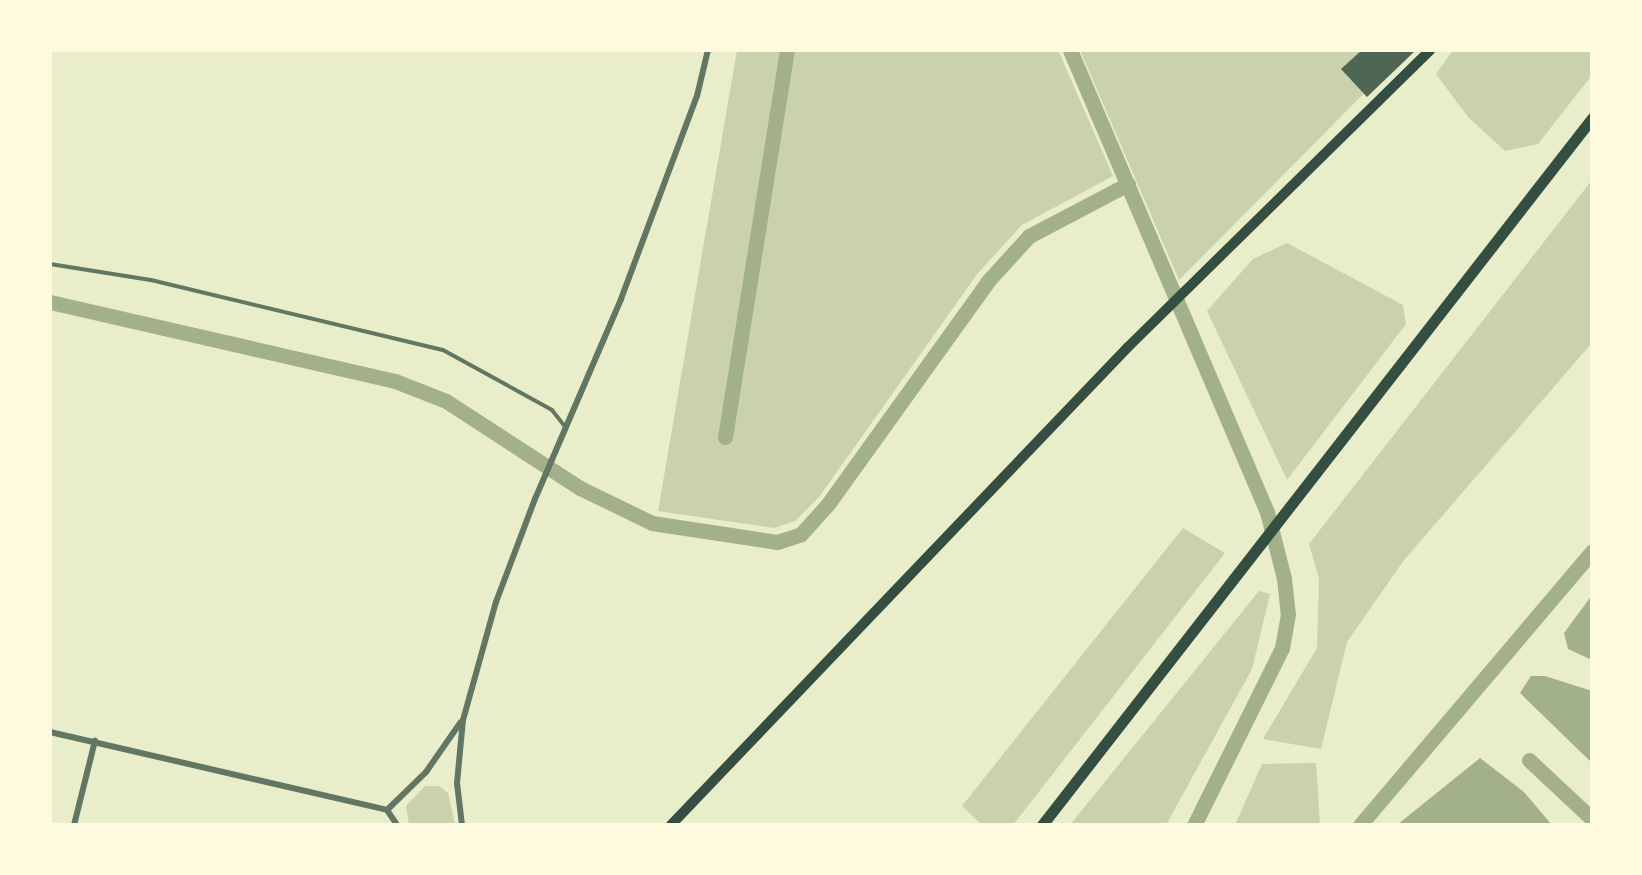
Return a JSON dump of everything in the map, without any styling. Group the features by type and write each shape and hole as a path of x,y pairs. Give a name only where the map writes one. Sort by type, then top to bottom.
{"highway":[{"path":"1042,825 1302,496 1592,118"}],"main road":[{"path":"671,825 1128,347 1430,50"}],"street":[{"path":"462,825 457,783 463,720 496,602 535,499 568,430 690,114 708,50"},
{"path":"388,810 426,772 463,720"},
{"path":"50,732 388,810 397,825"},
{"path":"74,825 95,741"}],"lane":[{"path":"50,264 151,280 442,350 552,410 568,430"}],"shaded area":[{"path":"737,50 1058,50 1113,176 1022,225 978,273 819,497 795,521 774,528 658,511"},
{"path":"1080,50 1407,50 1179,280"},
{"path":"1453,50 1592,50 1592,75 1538,144 1505,151 1468,117 1436,74"},
{"path":"1592,180 1592,343 1404,560 1347,642 1321,749 1263,739 1317,648 1319,579 1309,544"},
{"path":"1287,243 1403,305 1406,324 1287,480 1207,311 1253,259"},
{"path":"1183,528 1225,553 1013,825 982,825 962,806"},
{"path":"1259,591 1270,594 1252,669 1166,825 1070,825"},
{"path":"1592,595 1592,660 1568,649 1564,633"},
{"path":"1531,676 1545,676 1592,691 1592,763 1520,693"},
{"path":"1480,758 1524,792 1552,825 1397,825"},
{"path":"1316,763 1320,825 1235,825 1262,764"},
{"path":"425,786 439,786 448,793 455,825 409,825 406,806"}],"building":[{"path":"1362,50 1416,50 1367,97 1341,69"}],"waterway":[{"path":"725,437 787,50"},
{"path":"1070,50 1267,512 1284,578 1288,614 1282,648 1194,825"},
{"path":"50,302 395,381 446,401 580,488 652,523 777,542 801,534 828,504 988,281 1029,236 1128,184"},
{"path":"1360,825 1592,551"},
{"path":"1529,760 1592,819"}]}
